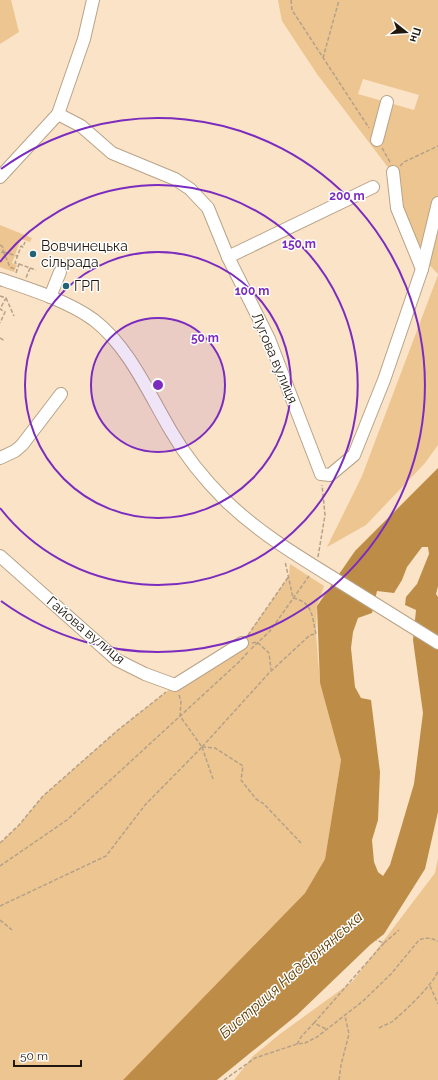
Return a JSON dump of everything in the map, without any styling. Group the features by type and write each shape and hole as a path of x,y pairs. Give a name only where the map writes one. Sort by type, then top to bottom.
{"street":[{"path":"0,177 58,114 84,39 93,0"},
{"path":"377,140 387,102"},
{"name":"Лугова вулиця","path":"58,114 81,126 112,153 175,179 190,189 208,208 228,257 270,339 321,474"},
{"path":"393,172 397,208 422,269"},
{"path":"228,257 373,187"},
{"path":"321,474 330,475 354,455 384,380 422,269 438,203"},
{"path":"50,297 60,272"},
{"path":"0,279 50,297 75,308 94,320 108,333 135,368 170,431 197,470 224,499 250,522 289,551 438,643"},
{"path":"0,458 16,450 22,445 61,394"},
{"name":"Гайова вулиця","path":"0,556 117,660 145,674 175,685"},
{"path":"175,685 242,644"}],"path":[{"path":"290,0 292,10 388,157 393,172 404,162 438,146"},
{"path":"323,58 338,0"},
{"path":"25,242 23,247 21,246 14,263 36,270"},
{"path":"0,245 3,248 3,252 10,268 17,270"},
{"path":"0,254 3,252 17,256"},
{"path":"19,264 16,275 20,286"},
{"path":"20,286 30,268"},
{"path":"0,296 6,298 14,316"},
{"path":"0,323 5,312 0,310 6,298"},
{"path":"0,338 5,341"},
{"path":"318,559 324,515 321,474"},
{"path":"242,644 289,576"},
{"path":"0,866 67,820 240,661 257,642 270,631 310,576"},
{"path":"0,906 106,856 144,805 202,746 271,671 310,635 316,634 311,608 300,599 293,598"},
{"path":"257,642 269,653 271,671"},
{"path":"0,843 19,825 43,796 118,730 175,685 181,702 180,716 202,746 213,779"},
{"path":"202,746 214,748 243,766 241,780 256,799 264,804 301,843"},
{"path":"0,920 12,930"},
{"path":"297,1044 301,1037 384,943 399,930"},
{"path":"224,1080 255,1058 297,1044 305,1043 318,1037 363,1001 391,974 419,940 428,938 438,941"},
{"path":"376,940 384,943"},
{"path":"379,1028 393,1021 430,986 437,975 438,970"},
{"path":"430,986 438,1004"},
{"path":"339,1080 341,1065 349,1034 345,1016"},
{"path":"314,1023 326,1030"}],"shaded area":[{"path":"0,0 11,0 19,32 0,44"},
{"path":"278,0 438,0 438,274 420,255 402,218 394,173 387,166 317,74 282,21","holes":["363,79 419,95 414,110 358,94"]},
{"path":"0,225 32,238 30,242 21,239 12,263 17,265 14,272 0,267"},
{"path":"438,275 438,445 425,463 366,525 327,547 362,476"},
{"path":"290,564 324,586 317,606 316,634 320,683 341,760 325,859 305,893 123,1080 0,1080 0,843 19,825 43,796 118,730 175,685 242,643 289,576"},
{"path":"438,858 438,1080 234,1080 253,1056 280,1034 353,981 435,873"}],"water":[{"name":"Бистриця Надвірнянська","path":"438,468 438,586 436,594 438,597 438,812 425,869 384,934 370,945 297,1015 217,1080 123,1080 305,893 325,859 341,760 320,683 317,606 355,551","holes":["422,547 428,547 429,554 417,584 406,597 405,605 416,610 413,640 423,713 414,784 390,865 383,876 378,872 374,862 372,840 378,820 380,772 371,700 361,698 355,687 351,648 353,632 358,618 372,613 377,591 394,593 402,580 407,567"]}],"place":[{"name":"Вовчинецька сільрада","path":"33,254"},
{"name":"ГРП","path":"66,286"}]}
